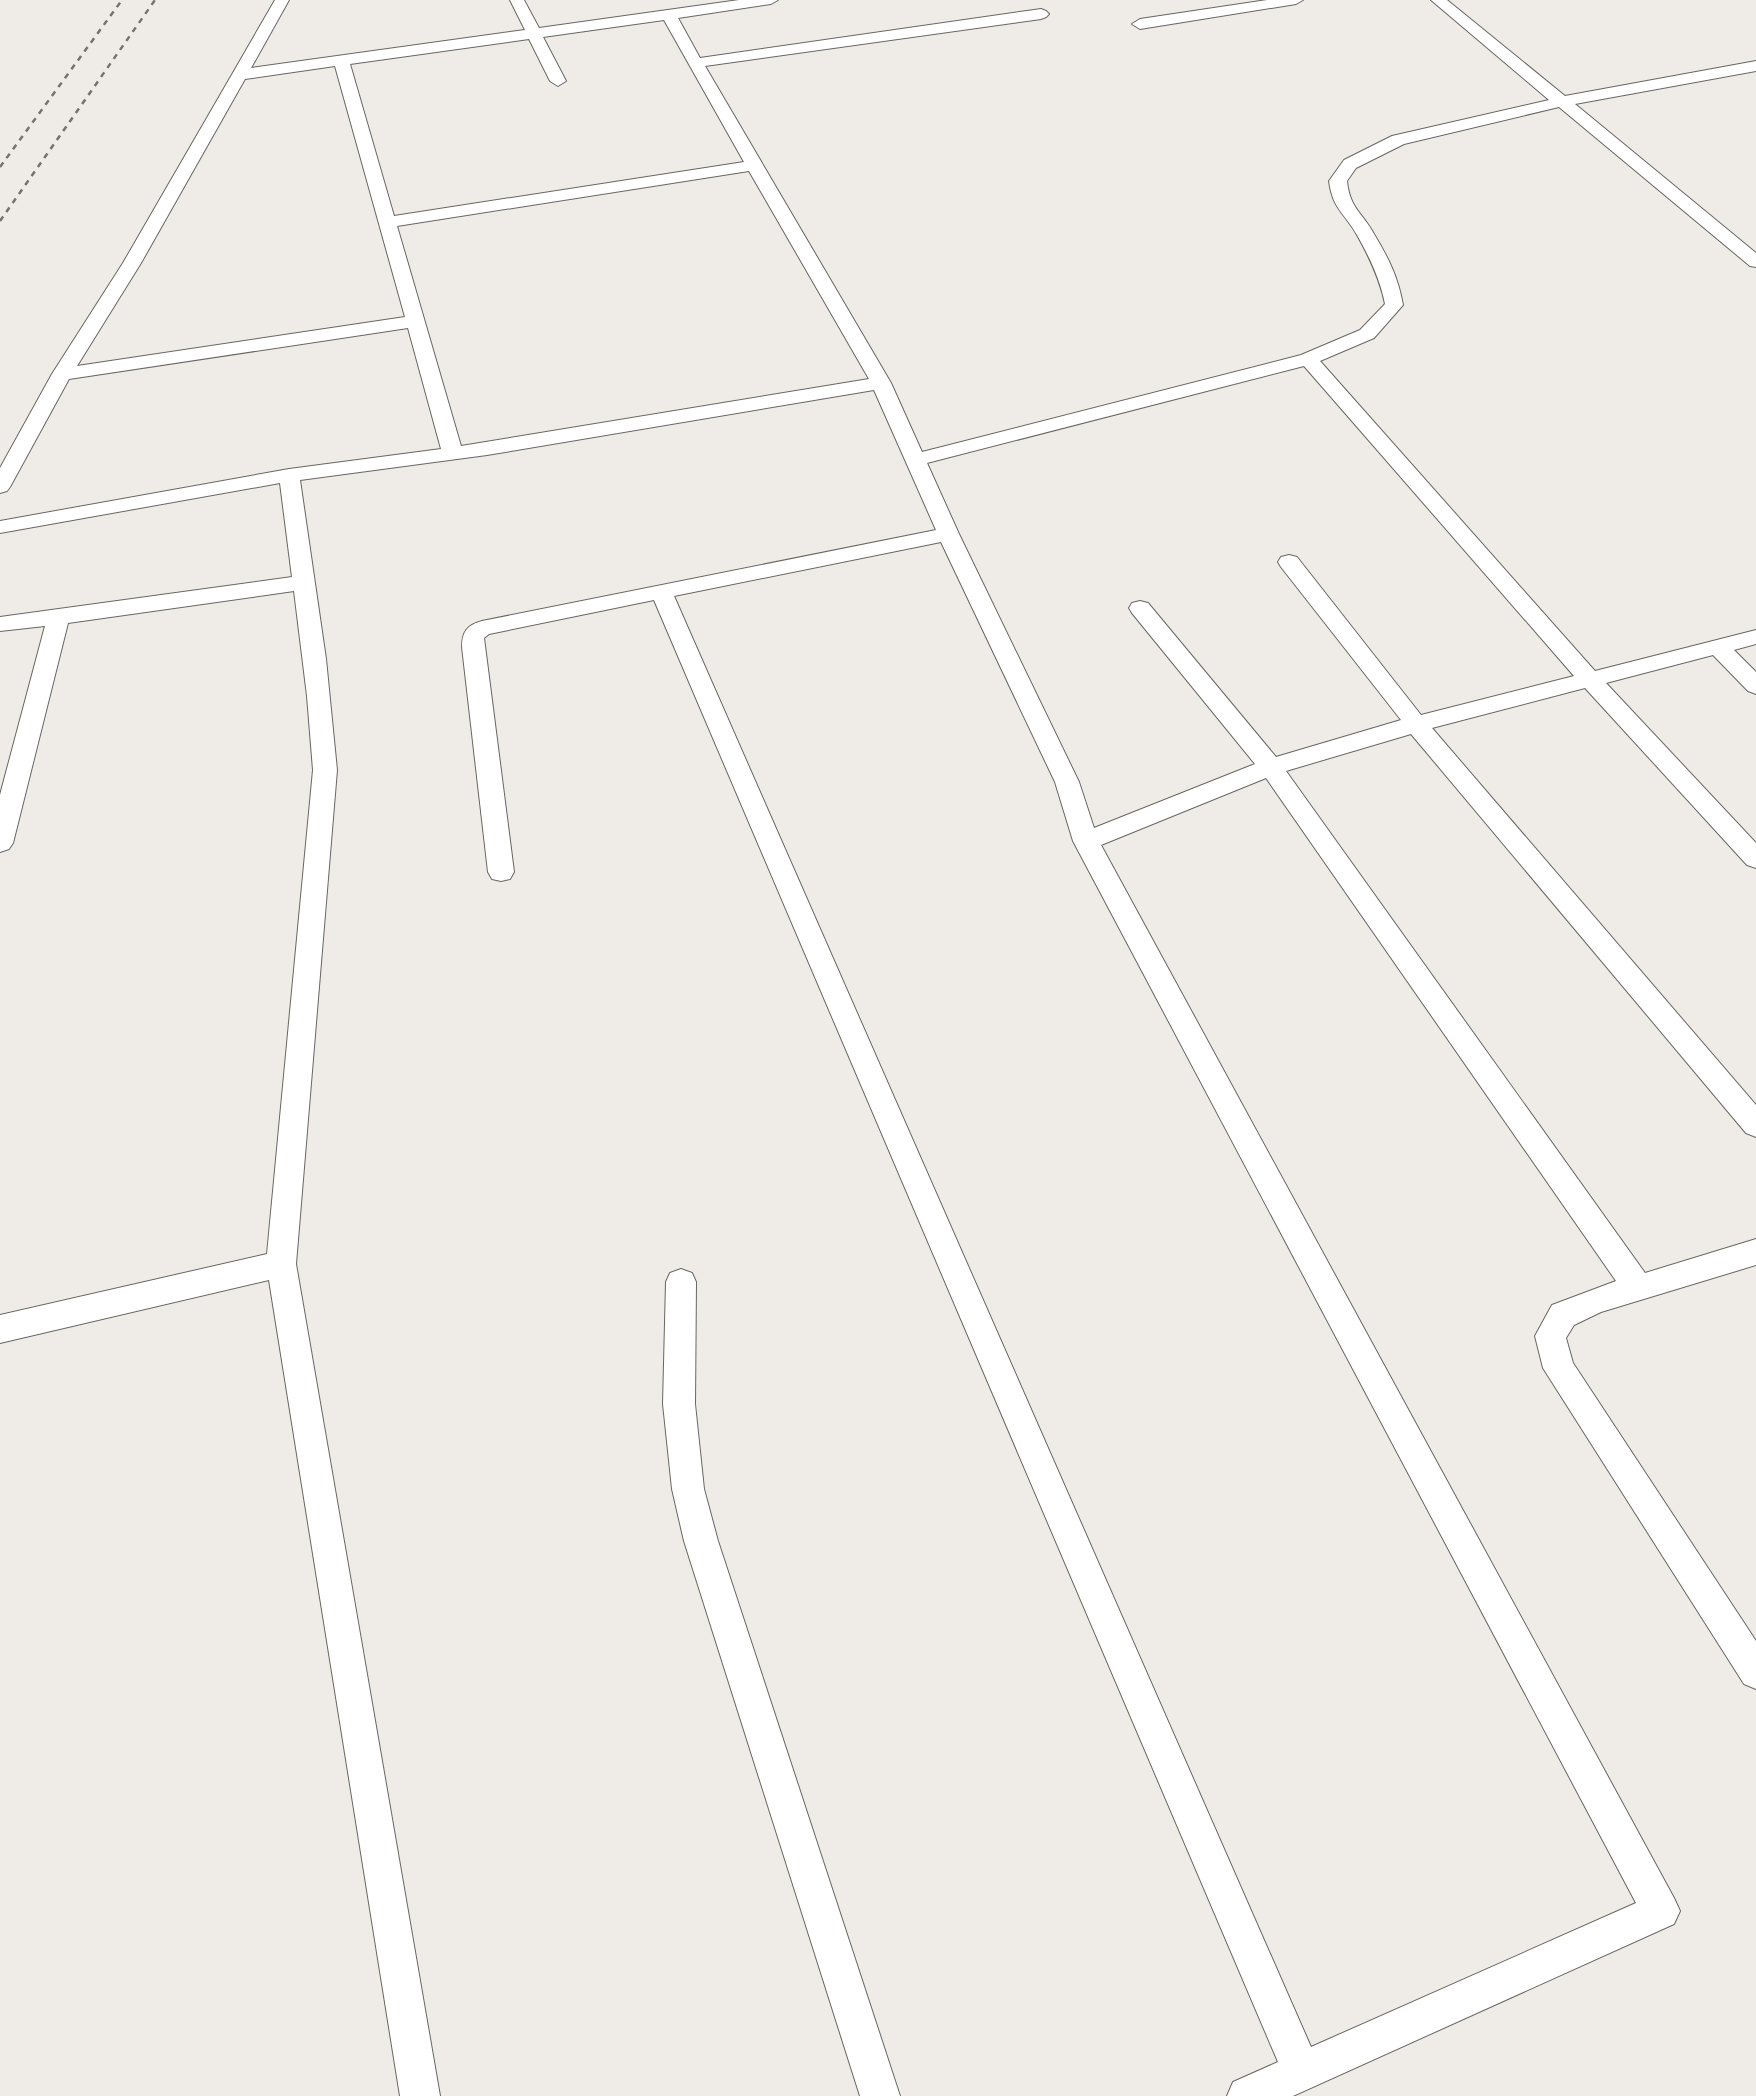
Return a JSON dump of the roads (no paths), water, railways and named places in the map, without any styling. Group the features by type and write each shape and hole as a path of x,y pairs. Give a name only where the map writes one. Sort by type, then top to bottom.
{"street":[{"path":"0,487 62,374 132,263 282,0"},
{"path":"517,0 558,81"},
{"path":"238,75 533,33 676,9 771,0"},
{"path":"1140,24 1296,0"},
{"path":"1438,0 1756,262"},
{"path":"676,9 695,63 881,383 948,534 1067,782 1086,841 1661,1911 1247,2096"},
{"path":"695,63 1041,14"},
{"path":"341,60 453,454"},
{"path":"915,460 1308,359 1367,334 1394,305 1389,279 1365,234 1340,199 1338,181 1350,164 1398,140 1561,102 1756,66"},
{"path":"1732,70 1748,81"},
{"path":"387,222 754,164"},
{"path":"62,374 415,321"},
{"path":"1308,359 1589,679 1756,859"},
{"path":"0,527 289,475 453,454 881,383"},
{"path":"289,475 302,583 322,708 324,770 281,1264 420,2096"},
{"path":"501,872 473,647 473,635 482,628 948,534"},
{"path":"1290,562 1416,724 1756,1125"},
{"path":"0,624 58,618 302,583"},
{"path":"661,592 1302,2072"},
{"path":"1140,608 1271,767 1638,1288"},
{"path":"0,843 58,618"},
{"path":"1086,841 1271,767 1416,724 1756,637"},
{"path":"1717,646 1756,686"},
{"path":"1756,1252 1595,1301 1563,1316 1550,1336 1559,1368 1756,1672"},
{"path":"0,1329 281,1264"},
{"path":"681,1282 679,1404 688,1489 698,1532 880,2096"}],"railway":[{"path":"0,167 122,0"},
{"path":"0,221 155,0"}]}
